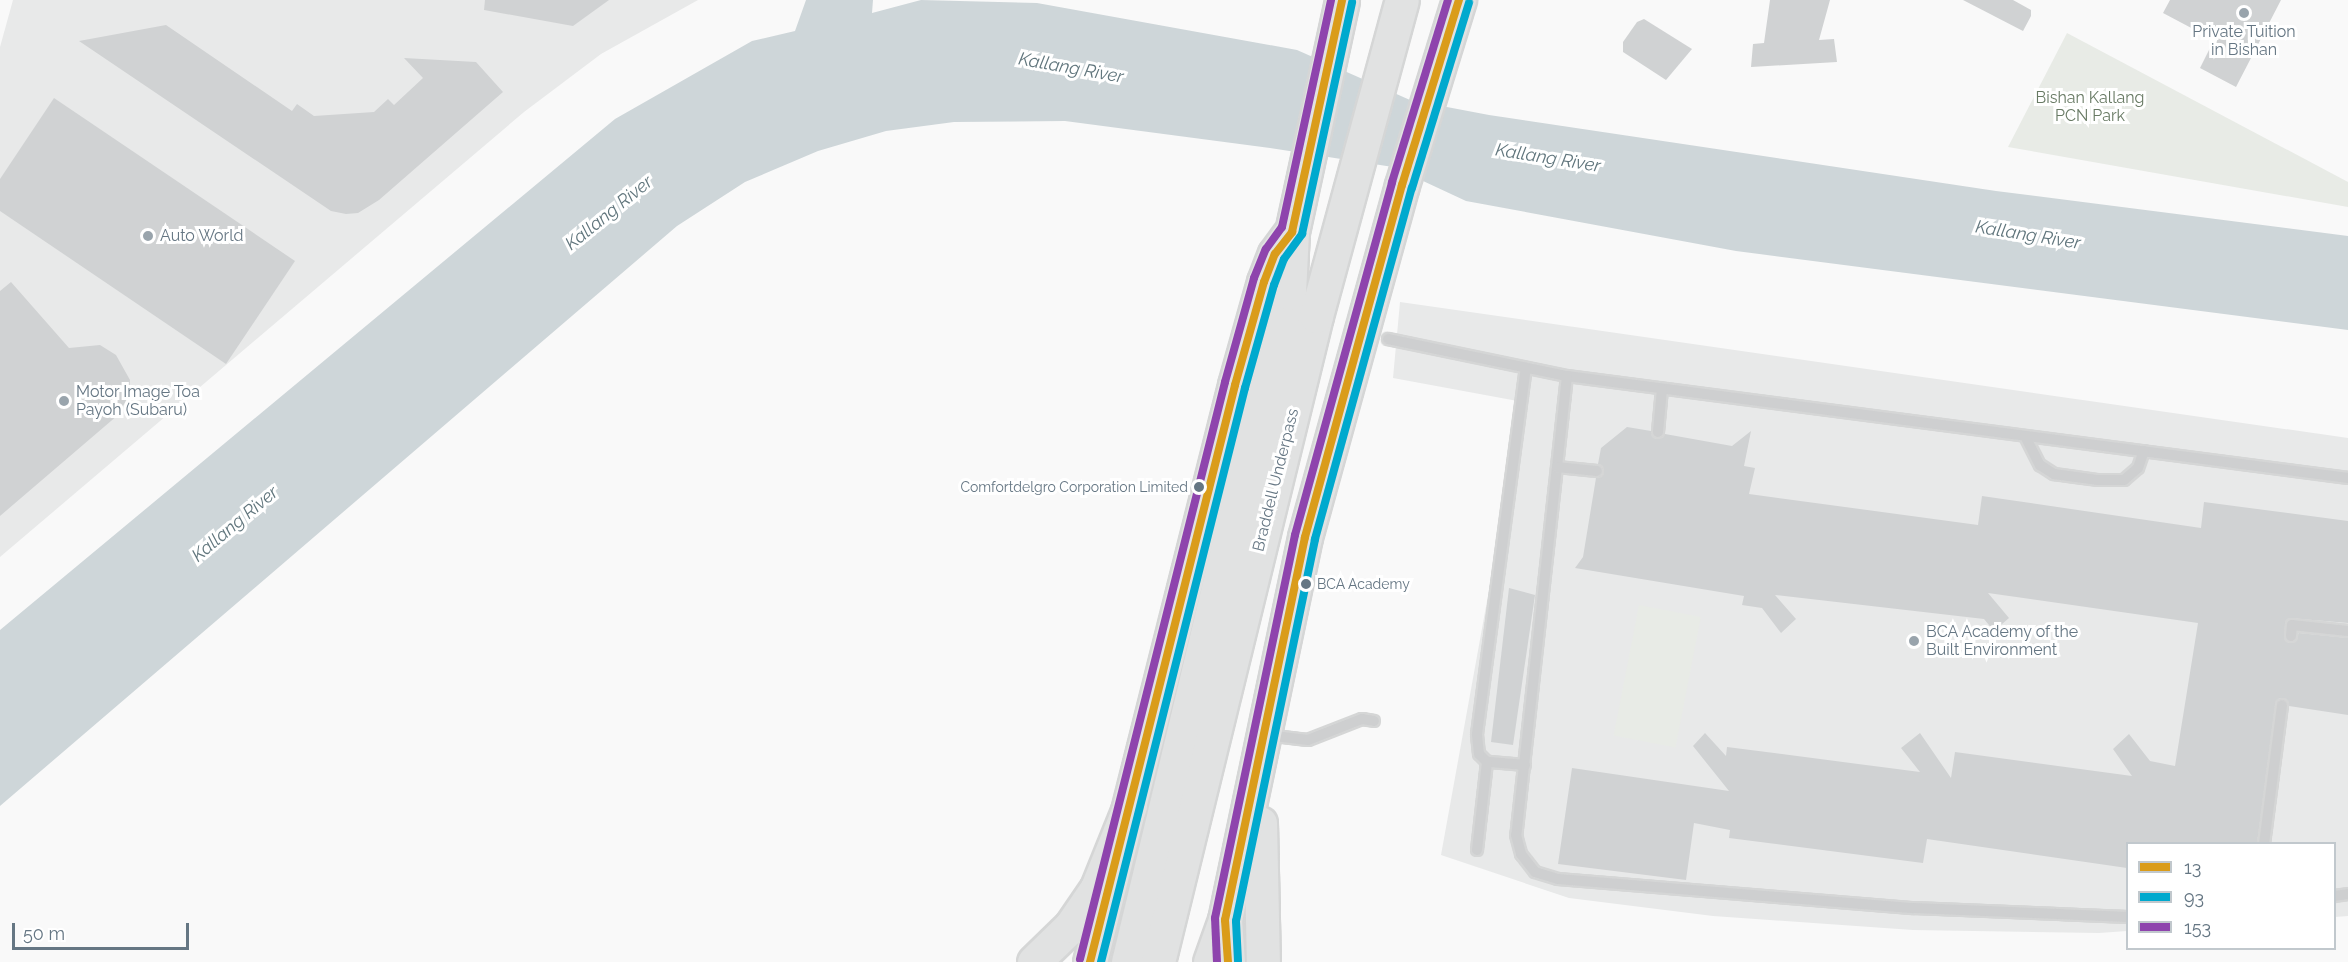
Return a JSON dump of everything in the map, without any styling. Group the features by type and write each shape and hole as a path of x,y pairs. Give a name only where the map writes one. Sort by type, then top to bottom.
{"highway":[{"path":"1090,962 1264,282 1275,254 1292,232 1342,0"},
{"name":"Braddell Underpass","path":"1158,962 1353,177 1402,0"},
{"path":"1210,962 1225,920 1308,526 1402,185 1459,0"},
{"name":"Braddell Underpass","path":"1128,962 1289,293 1292,232"},
{"path":"1260,750 1263,962"},
{"path":"1034,962 1058,942 1091,898 1130,806"},
{"path":"1225,920 1228,962"}],"lane":[{"path":"1388,339 1567,376 2348,478"},
{"path":"1525,765 1487,762 1479,754 1477,734 1526,368"},
{"path":"1567,376 1516,835 1521,854 1535,872 1558,879 1914,908 2126,917"},
{"path":"1658,432 1662,388"},
{"path":"2025,436 2040,465 2054,474 2097,480 2124,480 2138,468 2144,451"},
{"path":"1557,467 1597,471"},
{"path":"2291,636 2292,625 2348,631"},
{"path":"2264,842 2282,705"},
{"path":"1260,750 1308,740 1362,719 1374,721"},
{"path":"1477,850 1487,762"}],"shaded area":[{"path":"13,0 698,0 601,54 524,112 0,557 0,47"},
{"name":"BCA Academy of the Built Environment","path":"1400,302 2348,438 2348,916 2336,917 2336,842 2126,842 2126,931 2099,933 1913,930 1713,916 1569,898 1441,855 1523,402 1393,378"}],"green space":[{"name":"Bishan Kallang PCN Park","path":"2067,33 2348,182 2348,207 2008,147"},
{"path":"1639,605 1701,617 1675,748 1614,736"}],"water":[{"name":"Kallang River","path":"806,0 873,0 872,13 921,0 1037,3 1297,50 1410,100 1489,115 1996,191 2348,236 2348,330 1736,251 1466,201 1393,167 1270,148 1065,121 954,122 886,131 818,151 745,182 677,226 0,806 0,630 615,119 752,41 795,31"}],"building":[{"path":"485,0 609,0 573,26 484,10"},
{"path":"1770,0 1830,0 1819,40 1834,39 1837,62 1751,67 1753,44 1764,43"},
{"path":"1963,0 2013,0 2031,10 2031,16 2023,31"},
{"path":"2170,0 2281,0 2236,87 2200,68 2214,40 2163,13"},
{"path":"1644,19 1692,49 1666,80 1623,52 1623,42 1637,22"},
{"path":"166,25 292,111 297,104 314,116 374,112 388,99 394,105 423,78 404,58 476,62 503,92 379,200 358,213 346,214 331,211 79,41"},
{"name":"Auto World","path":"54,98 295,261 226,364 0,211 0,179"},
{"name":"Motor Image Toa Payoh (Subaru)","path":"11,282 69,348 100,345 116,355 130,380 129,395 118,415 0,516 0,291"},
{"path":"1627,427 1651,431 1657,439 1665,434 1732,446 1751,431 1744,466 1755,468 1749,494 1978,525 1982,496 2201,528 2204,502 2348,521 2348,623 2289,618 2284,635 2291,643 2299,633 2348,638 2348,715 2289,706 2286,699 2279,698 2257,842 2126,842 2126,868 1927,839 1923,863 1729,838 1730,830 1694,823 1686,880 1558,864 1572,768 1729,791 1693,746 1705,733 1726,756 1727,747 1920,772 1901,748 1920,733 1951,778 1955,752 2132,776 2113,749 2129,734 2150,761 2175,766 2198,623 1988,593 2009,618 1994,631 1984,619 1775,595 1796,619 1781,633 1762,608 1742,605 1744,596 1575,568 1583,557 1596,478 1604,472 1598,464 1601,448"},
{"path":"1509,588 1535,595 1513,745 1491,742"}],"transit line":[{"name":"153","path":"1080,959 1225,382 1254,278 1266,249 1282,227 1331,0"},
{"name":"13","path":"1090,962 1235,385 1264,282 1275,254 1292,232 1342,0"},
{"name":"153","path":"1217,962 1215,918 1295,535 1392,182 1448,0"},
{"name":"13","path":"1228,962 1225,920 1305,537 1402,185 1459,0"},
{"name":"93","path":"1101,962 1245,388 1274,285 1284,259 1302,234 1352,2"},
{"name":"93","path":"1238,961 1236,921 1315,539 1412,188 1469,3"}],"place":[{"name":"Private Tuition in Bishan","path":"2244,13"},
{"name":"Auto World","path":"148,236"},
{"name":"Motor Image Toa Payoh (Subaru)","path":"64,401"},
{"name":"Comfortdelgro Corporation Limited","path":"1199,487"},
{"name":"BCA Academy","path":"1306,584"},
{"name":"BCA Academy of the Built Environment","path":"1914,641"}]}
